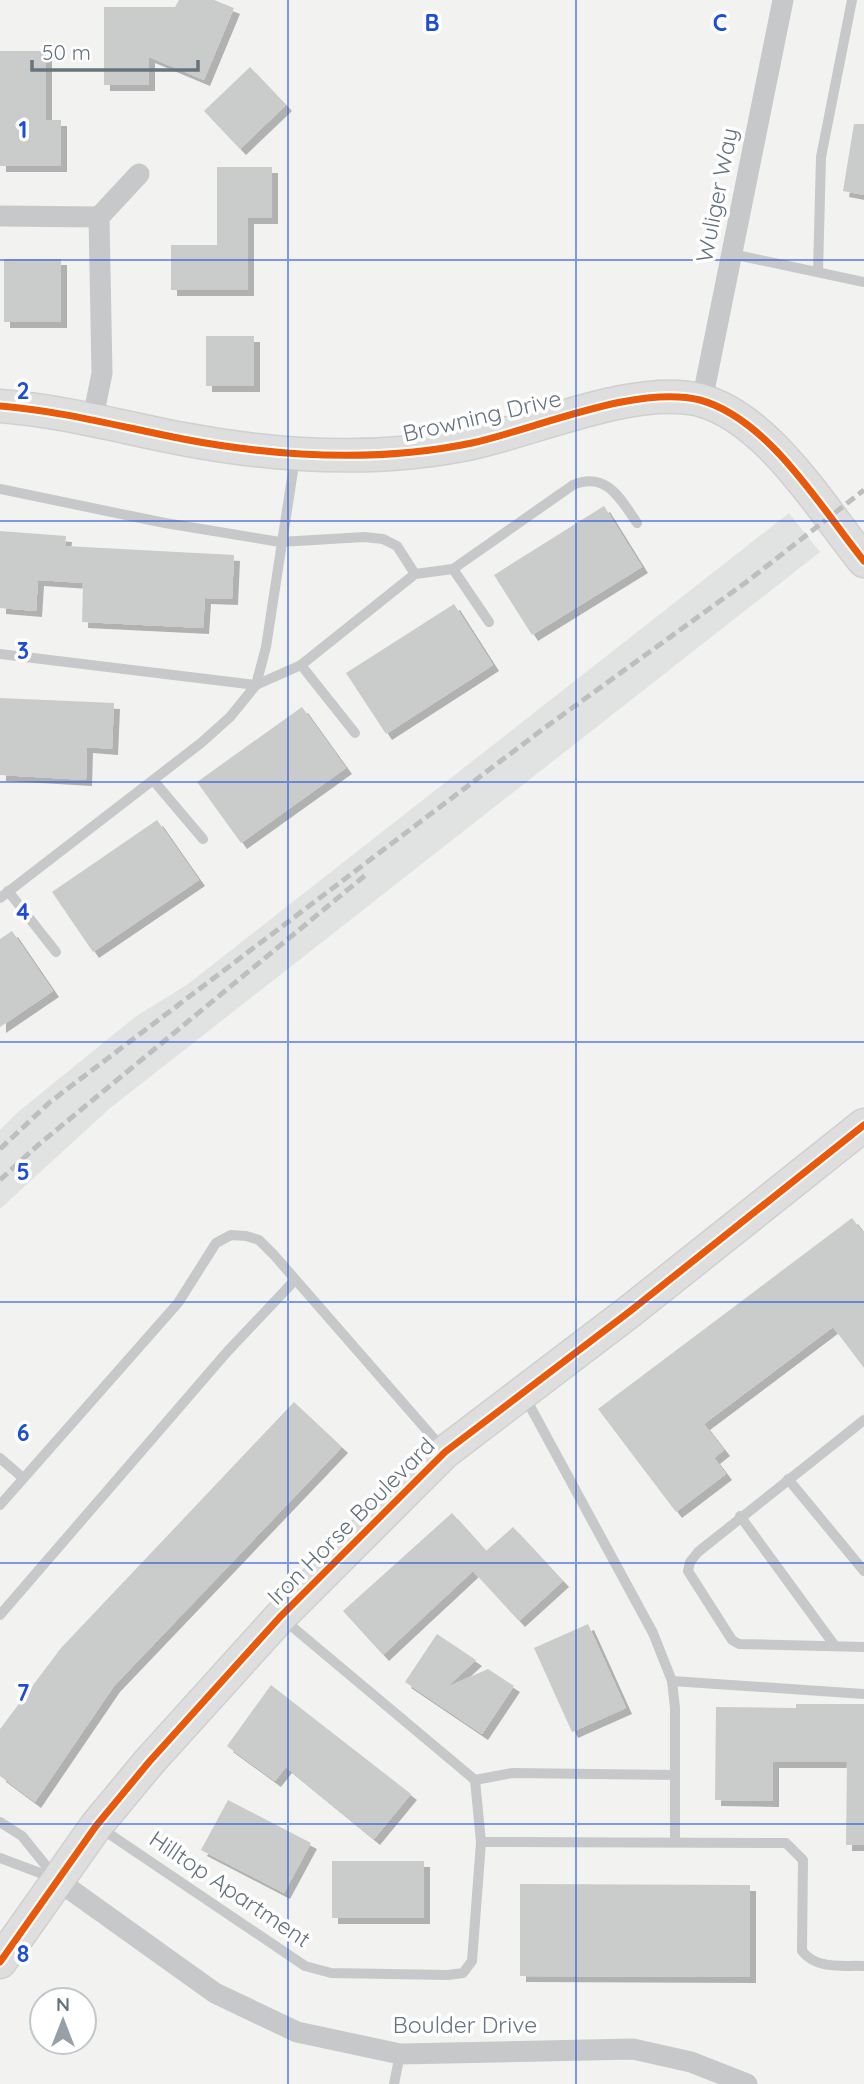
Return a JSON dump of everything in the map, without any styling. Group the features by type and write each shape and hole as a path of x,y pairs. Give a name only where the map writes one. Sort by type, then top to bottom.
{"street":[{"name":"Wuliger Way","path":"702,401 783,0"},
{"path":"93,418 102,373 99,217 139,174"},
{"path":"0,216 99,217"},
{"name":"Browning Drive","path":"0,406 93,418 183,439 295,455 401,454 472,443 594,409 680,396 729,412 757,433 786,461 864,561"},
{"name":"Iron Horse Boulevard","path":"0,1962 96,1826 215,1686 445,1452 524,1395 858,1134"},
{"name":"Boulder Drive","path":"57,1880 215,1993 266,2020 297,2032 400,2054 633,2049 691,2062 747,2084"}],"lane":[{"path":"818,272 821,157 852,0"},
{"path":"732,254 864,282"},
{"path":"56,952 4,894 229,718 256,685 266,647 295,455"},
{"path":"0,654 256,685 301,665 415,574 453,569 582,481 592,480 614,490 637,523"},
{"path":"0,489 165,523 280,542 364,537 383,539 397,546 415,574"},
{"path":"453,569 489,622"},
{"path":"301,665 355,733"},
{"path":"153,780 203,839"},
{"path":"0,1505 178,1303 216,1243 231,1235 259,1240 445,1452"},
{"path":"0,1615 227,1352 295,1280"},
{"path":"524,1395 653,1633 672,1681 675,1841"},
{"path":"864,1420 698,1552 688,1572 732,1640 754,1645 864,1647"},
{"path":"0,1458 23,1478"},
{"path":"788,1479 864,1571"},
{"path":"740,1516 835,1646"},
{"path":"280,1617 475,1780 512,1773 675,1774"},
{"path":"672,1681 864,1694"},
{"name":"Hilltop Apartment","path":"96,1826 305,1966 331,1973 448,1975 463,1973 472,1961 481,1842 475,1780"},
{"path":"0,1822 22,1836 57,1880"},
{"path":"481,1842 786,1843 803,1860 802,1951 808,1959 823,1965 864,1966"},
{"path":"0,1858 57,1880"},
{"path":"394,2084 400,2054"}],"shaded area":[{"path":"789,513 820,552 109,1109 0,1209 0,1130 18,1112 135,1017 188,984"}],"building":[{"path":"179,0 214,0 234,8 204,80 149,57 149,85 104,85 104,7 175,7"},
{"path":"0,51 46,51 46,120 61,120 61,166 0,166"},
{"path":"250,67 286,105 240,149 204,111"},
{"path":"854,124 864,124 864,195 843,191"},
{"path":"217,167 272,167 272,218 248,218 248,290 171,290 171,245 217,245"},
{"path":"4,259 61,259 61,322 4,322"},
{"path":"206,336 254,336 254,386 206,386"},
{"path":"604,506 642,567 532,635 494,575"},
{"path":"0,531 66,536 65,546 234,555 232,599 205,598 203,628 82,622 83,583 38,580 36,611 0,608"},
{"path":"454,604 493,665 386,734 346,673"},
{"path":"0,698 114,703 112,749 87,747 86,780 0,775"},
{"path":"302,707 346,768 241,843 197,782"},
{"path":"157,820 199,880 93,952 52,892"},
{"path":"12,931 53,991 0,1027 0,939"},
{"path":"852,1218 864,1234 864,1368 833,1327 704,1424 724,1450 714,1458 726,1474 676,1512 598,1409"},
{"path":"294,1402 342,1447 114,1686 35,1802 0,1776 0,1729 61,1648"},
{"path":"452,1513 486,1551 513,1527 563,1581 519,1621 473,1571 383,1655 343,1611"},
{"path":"588,1624 626,1708 572,1732 534,1648"},
{"path":"437,1634 476,1660 447,1687 488,1669 514,1686 482,1734 405,1682"},
{"path":"271,1685 411,1794 374,1839 286,1767 275,1781 227,1746"},
{"path":"796,1704 864,1704 864,1845 846,1845 847,1762 773,1762 773,1801 715,1800 716,1707 796,1708"},
{"path":"228,1800 311,1843 284,1893 201,1850"},
{"path":"332,1861 424,1861 424,1918 332,1918"},
{"path":"520,1884 750,1885 750,1977 520,1976"}],"railway":[{"path":"0,1149 50,1102 543,729 749,580 864,490"},
{"path":"0,1180 37,1146 368,873"}],"cycle path":[{"path":"0,406 69,415 183,439 255,450 363,455 472,443 586,410 647,398 700,400 725,410 771,445 864,561"},
{"path":"0,1962 96,1826 149,1762 280,1617 445,1452 629,1312 864,1125"}]}
